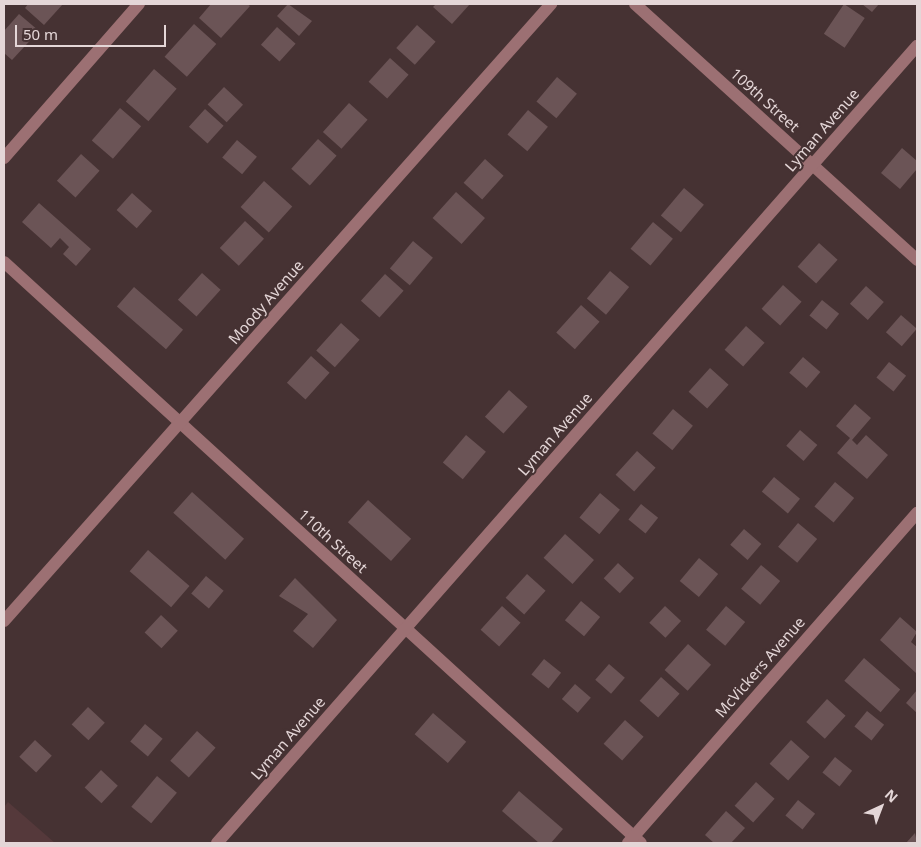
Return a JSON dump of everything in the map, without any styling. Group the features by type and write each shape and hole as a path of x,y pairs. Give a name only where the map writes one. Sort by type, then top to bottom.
{"street":[{"path":"4,158 139,4"},
{"name":"Moody Avenue","path":"4,621 551,4"},
{"name":"109th Street","path":"635,4 917,260"},
{"name":"Lyman Avenue","path":"217,843 917,46"},
{"name":"110th Street","path":"4,262 406,629 634,841"},
{"name":"McVickers Avenue","path":"634,841 917,513"}],"shaded area":[{"path":"8,802 55,843 4,843 4,807"}],"building":[{"path":"28,4 63,4 44,25 25,8"},
{"path":"211,4 247,4 250,6 221,38 199,18"},
{"path":"288,4 312,21 299,36 277,16"},
{"path":"436,4 470,4 452,24 433,7"},
{"path":"844,4 865,18 845,48 824,34"},
{"path":"862,4 879,4 872,12"},
{"path":"19,14 39,31 12,60 4,53 4,31"},
{"path":"194,24 216,44 187,77 165,57"},
{"path":"417,25 436,42 415,65 396,48"},
{"path":"277,27 296,44 280,62 261,45"},
{"path":"390,58 409,75 387,99 369,82"},
{"path":"154,69 177,89 148,121 126,101"},
{"path":"557,77 577,94 556,118 536,102"},
{"path":"224,87 243,105 227,122 208,105"},
{"path":"349,103 368,120 341,149 323,132"},
{"path":"120,108 141,126 113,159 92,140"},
{"path":"205,109 224,126 208,144 189,127"},
{"path":"528,110 548,127 527,151 507,135"},
{"path":"318,139 337,156 310,185 291,169"},
{"path":"237,140 257,157 242,174 222,158"},
{"path":"902,148 917,161 917,169 900,189 881,173"},
{"path":"81,154 100,171 75,197 57,181"},
{"path":"485,159 504,176 482,200 464,183"},
{"path":"264,181 292,206 269,232 241,207"},
{"path":"684,188 704,205 681,232 661,216"},
{"path":"456,192 485,218 462,244 433,218"},
{"path":"132,193 152,211 137,228 117,210"},
{"path":"39,203 91,249 76,266 63,254 69,247 60,238 51,248 22,222"},
{"path":"245,221 264,239 239,266 220,248"},
{"path":"653,222 673,239 650,266 631,249"},
{"path":"413,241 433,258 410,285 390,269"},
{"path":"819,243 838,260 816,284 798,267"},
{"path":"610,271 629,287 606,315 587,299"},
{"path":"202,273 221,290 196,316 178,300"},
{"path":"385,274 404,291 379,317 361,301"},
{"path":"783,285 802,302 780,326 762,309"},
{"path":"866,286 884,302 868,320 850,304"},
{"path":"134,287 183,330 166,349 117,307"},
{"path":"822,300 839,314 827,329 809,316"},
{"path":"581,305 600,322 575,349 556,332"},
{"path":"901,315 917,329 902,346 886,332"},
{"path":"341,323 360,340 335,367 316,350"},
{"path":"746,326 765,343 743,367 725,350"},
{"path":"311,356 330,373 305,399 287,383"},
{"path":"803,357 820,372 807,388 789,373"},
{"path":"889,362 906,376 894,391 876,378"},
{"path":"710,368 729,385 707,409 689,392"},
{"path":"509,390 528,407 503,433 485,417"},
{"path":"855,404 871,418 852,440 857,445 866,435 888,455 867,479 837,453 850,438 836,426"},
{"path":"673,409 693,426 672,450 652,434"},
{"path":"800,430 817,445 804,461 786,446"},
{"path":"466,435 486,452 463,479 443,463"},
{"path":"637,451 656,468 634,492 616,475"},
{"path":"774,477 800,499 788,513 762,492"},
{"path":"835,482 854,498 834,523 814,507"},
{"path":"192,492 244,539 225,560 173,513"},
{"path":"600,493 620,510 599,534 579,518"},
{"path":"368,500 411,539 391,561 348,522"},
{"path":"641,504 658,518 646,533 628,520"},
{"path":"798,523 817,539 797,563 778,547"},
{"path":"744,529 761,544 748,560 730,545"},
{"path":"565,534 594,560 573,584 544,558"},
{"path":"148,550 190,586 171,607 130,571"},
{"path":"699,558 718,574 699,597 680,581"},
{"path":"618,563 634,578 620,593 604,578"},
{"path":"761,565 780,581 760,605 741,589"},
{"path":"527,574 546,591 524,615 506,598"},
{"path":"206,576 224,591 209,608 191,594"},
{"path":"295,578 337,620 313,648 293,631 308,614 279,596"},
{"path":"581,601 600,617 584,636 565,620"},
{"path":"502,606 521,623 499,647 481,630"},
{"path":"665,606 681,621 665,638 649,623"},
{"path":"726,606 745,622 725,646 706,630"},
{"path":"161,615 178,631 161,648 145,633"},
{"path":"900,617 917,632 911,642 917,647 916,673 880,640"},
{"path":"688,644 711,665 688,691 665,670"},
{"path":"864,658 900,689 881,712 844,681"},
{"path":"544,659 561,673 549,688 531,675"},
{"path":"609,664 625,678 611,694 595,680"},
{"path":"661,677 680,694 658,718 640,701"},
{"path":"575,684 591,698 578,713 562,699"},
{"path":"917,690 917,713 906,703"},
{"path":"827,699 846,716 825,739 806,722"},
{"path":"88,707 105,723 88,740 72,725"},
{"path":"867,711 884,725 872,740 854,727"},
{"path":"433,713 466,742 448,763 415,734"},
{"path":"625,720 644,737 622,761 604,744"},
{"path":"145,724 163,739 148,756 130,742"},
{"path":"197,731 216,748 189,777 170,761"},
{"path":"35,740 52,756 36,773 19,757"},
{"path":"791,740 810,757 788,781 770,764"},
{"path":"835,757 852,771 840,786 822,773"},
{"path":"101,770 118,786 101,803 85,788"},
{"path":"157,776 177,793 151,823 131,807"},
{"path":"756,782 775,799 753,823 735,806"},
{"path":"519,791 563,829 551,843 539,843 502,811"},
{"path":"798,800 815,814 803,829 785,816"},
{"path":"726,811 745,828 731,843 714,843 705,835"},
{"path":"915,833 917,843 906,843"}]}
